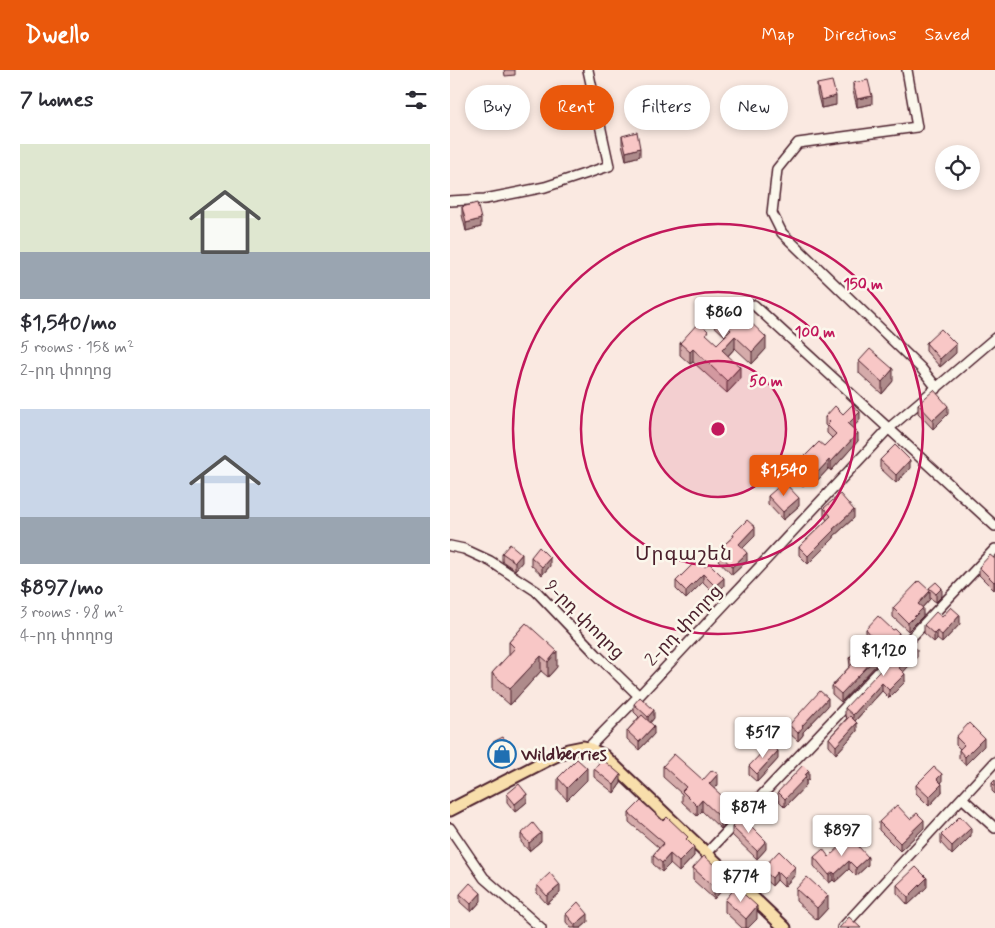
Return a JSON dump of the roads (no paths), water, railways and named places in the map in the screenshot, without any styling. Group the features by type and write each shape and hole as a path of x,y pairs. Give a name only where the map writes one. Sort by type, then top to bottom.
{"main road":[{"path":"450,810 549,758 568,750 582,747 588,748 604,756 785,928"}],"street":[{"path":"450,200 485,199 545,187 609,166 588,70"},
{"path":"907,70 917,127 798,143 777,169 772,213 782,233 921,368 937,388"},
{"path":"754,305 995,526"},
{"name":"2-րդ փողոց","path":"588,748 639,696 888,429 995,338"},
{"name":"9-րդ փողոց","path":"450,546 464,549 490,561 536,591 639,696"},
{"path":"706,854 995,550"},
{"path":"842,928 995,762"},
{"path":"962,798 995,828"},
{"path":"450,828 484,878 541,928"}],"place":[{"name":"Wildberries","path":"502,754"}],"district":[{"name":"Մրգաշեն","path":"684,553"}]}
